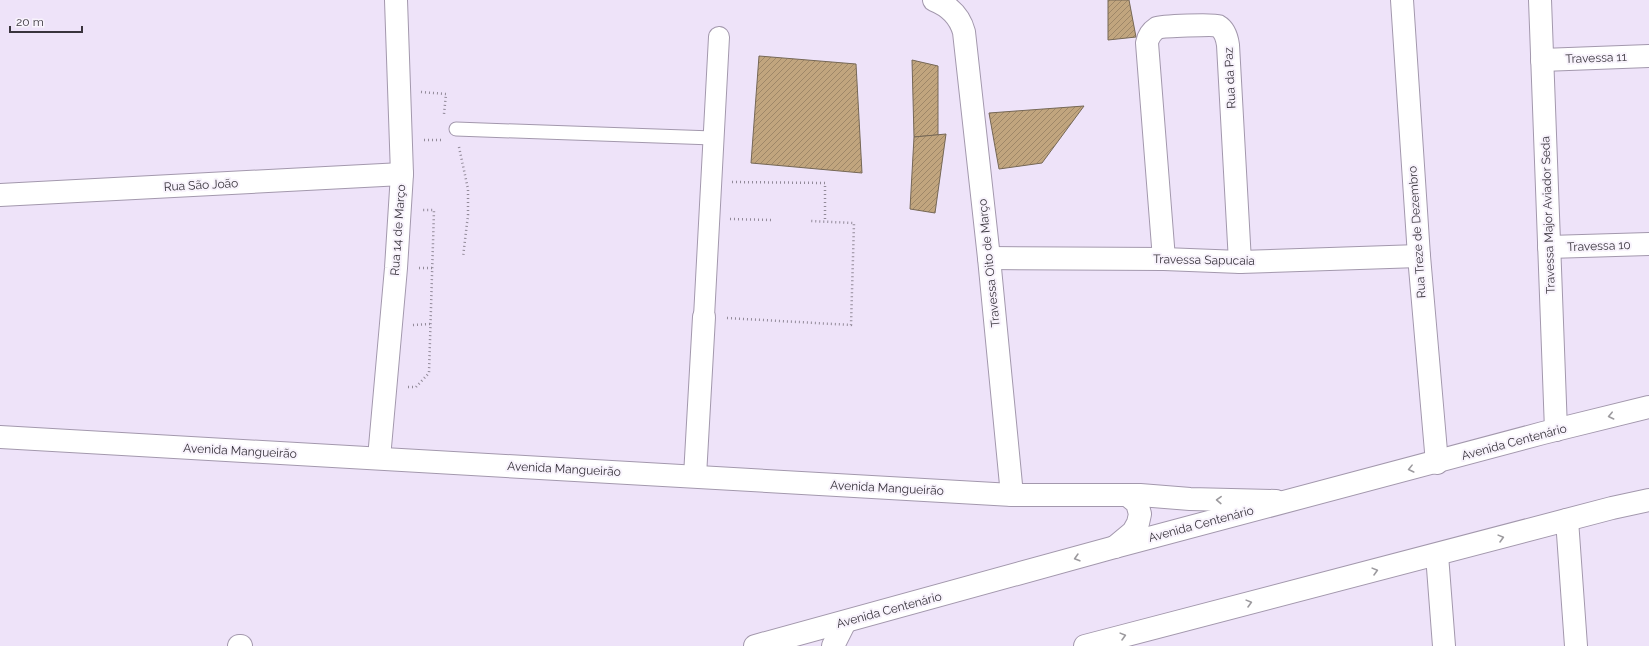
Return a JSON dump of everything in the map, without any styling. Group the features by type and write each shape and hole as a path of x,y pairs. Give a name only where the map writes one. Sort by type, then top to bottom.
{"street":[{"name":"Rua 14 de Março","path":"379,458 396,268 402,174 396,0"},
{"name":"Travessa Oito de Março","path":"934,0 950,9 957,16 962,24 964,32 989,258 1012,495"},
{"name":"Rua Treze de Dezembro","path":"1402,0 1418,256 1437,463"},
{"name":"Travessa Major Aviador Seda","path":"1540,0 1556,430"},
{"name":"Rua da Paz","path":"1164,259 1147,43 1151,33 1160,27 1213,25 1222,29 1227,38 1228,45 1240,262"},
{"path":"695,476 719,37"},
{"name":"Travessa 11","path":"1542,60 1649,56"},
{"name":"Rua São João","path":"0,195 402,174"},
{"name":"Travessa 10","path":"1549,247 1649,244"},
{"name":"Travessa Sapucaia","path":"989,258 1164,259 1240,262 1418,256"},
{"name":"Avenida Centenário","path":"755,646 789,643 845,622 1115,547 1437,463 1556,430 1649,407"},
{"name":"Avenida Mangueirão","path":"0,437 1012,495 1127,495 1190,499 1286,502"},
{"path":"1115,547 1133,532 1138,523 1140,514 1137,503 1127,495"},
{"path":"1085,646 1649,500"},
{"path":"1567,520 1576,646"},
{"path":"1437,555 1444,646"},
{"path":"833,646 845,622"}],"lane":[{"path":"456,129 713,138"}],"path":[{"path":"456,129 468,190 468,215 463,257"},
{"path":"711,182 825,183 825,222"},
{"path":"429,373 434,210"},
{"path":"709,218 772,220"},
{"path":"704,317 851,325 854,223 810,222"}],"building":[{"path":"1108,0 1129,0 1136,37 1108,40"},
{"path":"759,56 856,64 862,173 751,163"},
{"path":"912,60 938,66 938,135 914,137"},
{"path":"1084,106 1042,163 999,169 989,113"},
{"path":"946,134 935,213 910,209 914,137"}]}
